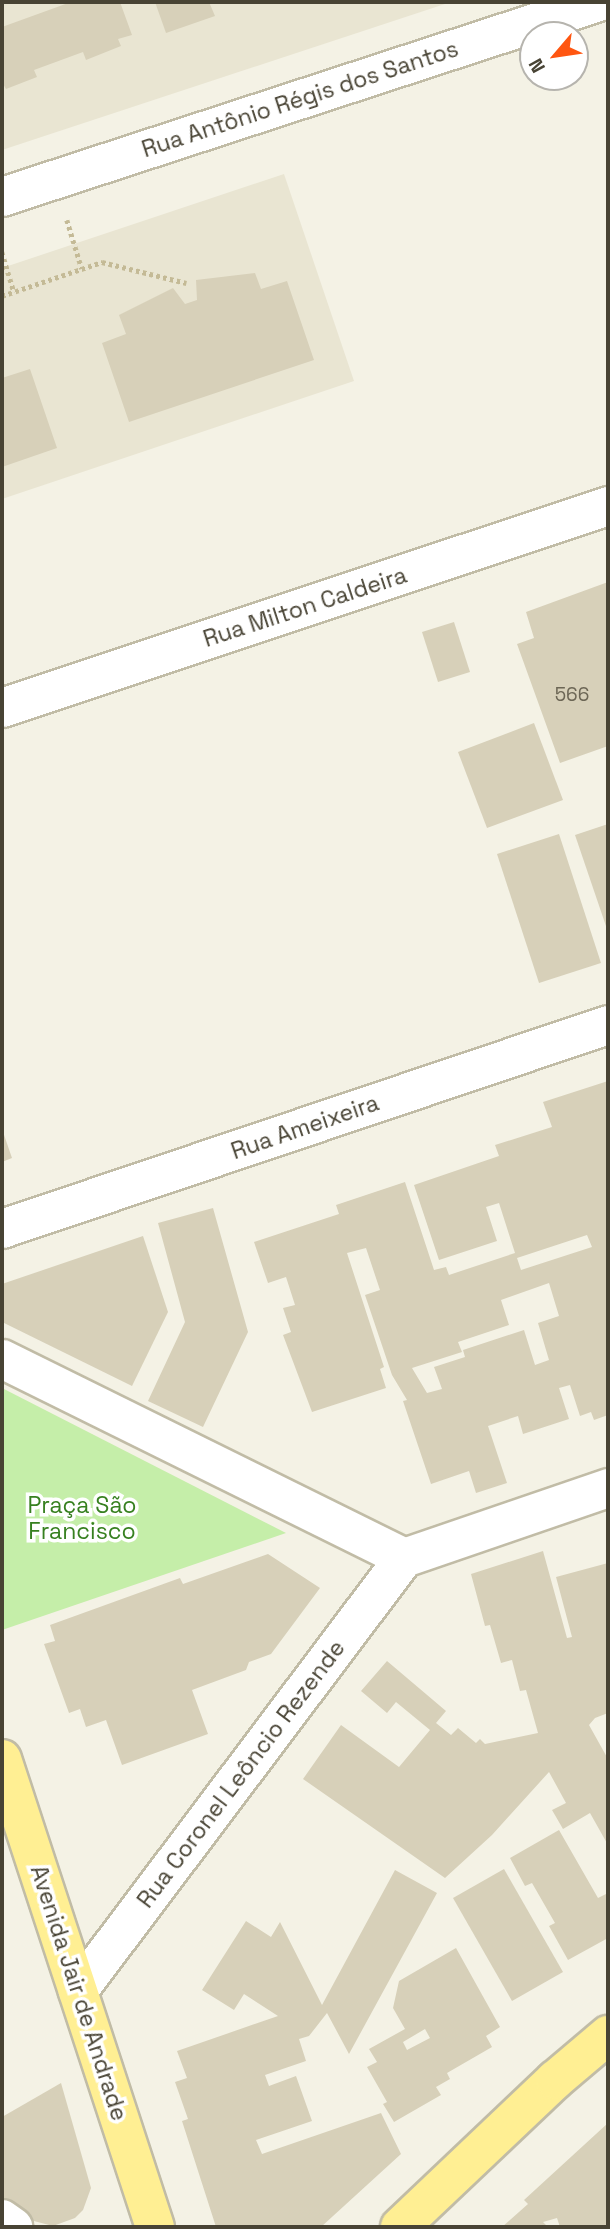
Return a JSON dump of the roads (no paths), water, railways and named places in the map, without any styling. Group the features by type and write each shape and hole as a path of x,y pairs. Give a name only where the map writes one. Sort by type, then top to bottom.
{"main road":[{"name":"Avenida Jair de Andrade","path":"2,1759 155,2227"},
{"path":"400,2227 555,2080 608,2035"}],"street":[{"name":"Rua Antônio Régis dos Santos","path":"2,197 599,2"},
{"name":"Rua Milton Caldeira","path":"2,708 608,506"},
{"name":"Rua Ameixeira","path":"2,1229 608,1025"},
{"path":"2,1359 404,1558 608,1489"},
{"name":"Rua Coronel Leôncio Rezende","path":"78,1991 404,1558"},
{"path":"2,2219 13,2227"}],"park label":[{"name":"Praça São Francisco","path":"82,1518"}]}
